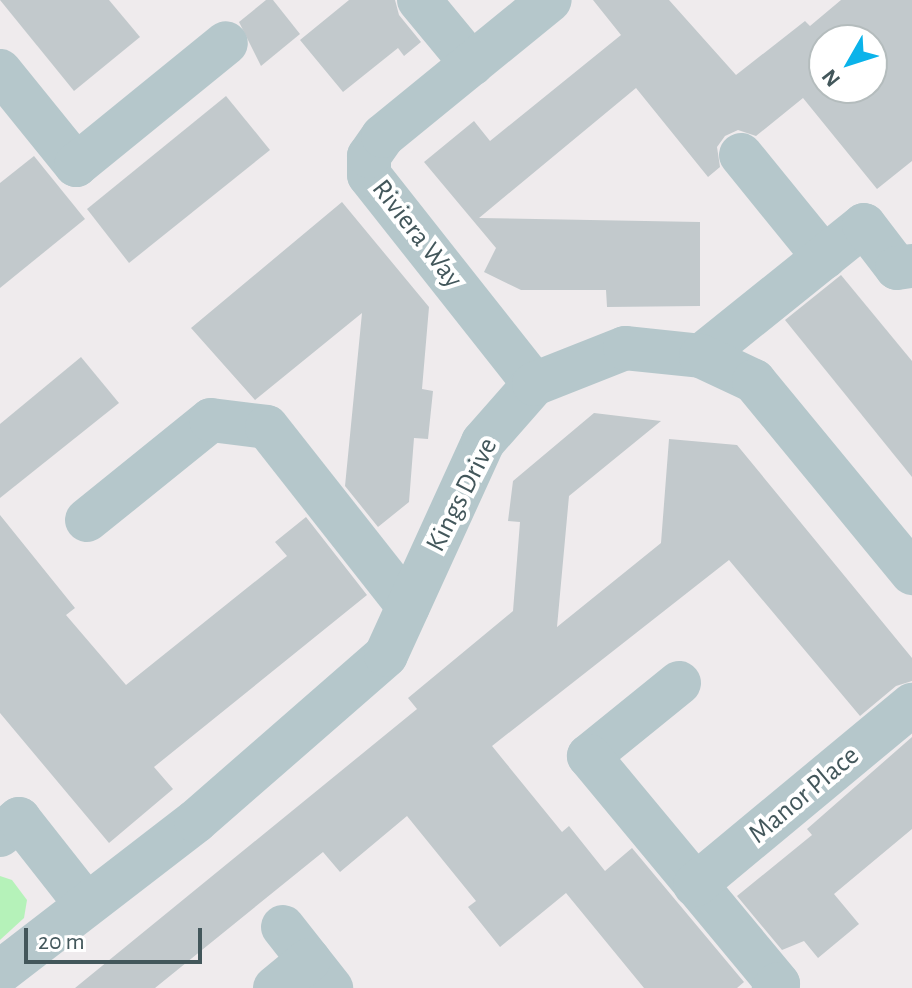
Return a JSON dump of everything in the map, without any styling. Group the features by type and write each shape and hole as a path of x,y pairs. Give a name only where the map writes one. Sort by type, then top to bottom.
{"street":[{"path":"419,0 472,64"},
{"name":"Riviera Way","path":"534,384 369,175 369,156 383,136 550,0"},
{"path":"9,100 76,165 226,43"},
{"path":"741,155 824,257"},
{"path":"701,356 864,225 897,268 912,266"},
{"name":"Kings Drive","path":"0,972 196,821 386,655 483,442 534,384 625,348 701,356 754,381 912,573"},
{"path":"87,520 211,420 267,427 408,606"},
{"path":"679,683 589,756 778,984 774,988"},
{"name":"Manor Place","path":"695,885 912,705"},
{"path":"6,817 86,904"},
{"path":"275,988 308,958"}],"green space":[{"path":"0,876 12,880 27,900 24,918 0,940"}],"building":[{"path":"0,0 109,0 140,37 74,91"},
{"path":"266,0 273,0 300,34 261,66 239,22"},
{"path":"349,0 395,0 399,15 421,42 404,56 398,48 343,92 300,40"},
{"path":"593,0 669,0 736,75 805,21 808,24 808,104 888,104 888,24 812,24 841,0 912,0 912,161 877,189 803,98 756,136 738,130 725,136 717,147 720,167 708,177 636,88 479,218 700,222 700,306 607,307 606,290 521,290 484,272 496,248 424,162 474,121 490,141 621,35"},
{"path":"226,96 270,150 129,263 87,209"},
{"path":"34,156 85,219 0,288 0,183"},
{"path":"342,202 429,307 422,389 433,391 428,439 414,438 409,502 378,527 345,486 362,313 255,400 191,328"},
{"path":"841,275 912,361 912,477 785,320"},
{"path":"81,357 119,403 0,498 0,424"},
{"path":"594,413 661,421 569,496 557,627 661,543 669,439 737,445 912,658 912,681 896,686 860,716 729,560 492,746 562,832 569,826 605,871 632,848 744,982 737,988 644,988 566,893 500,947 468,907 476,901 407,816 340,872 323,852 155,988 75,988 417,709 408,698 513,611 520,522 508,521 513,481"},
{"path":"0,515 75,608 66,615 126,685 287,556 275,542 306,517 367,595 154,767 173,789 109,843 0,713"},
{"path":"912,737 912,829 834,894 859,924 818,958 804,941 782,950 737,896 812,835 807,829"}]}
